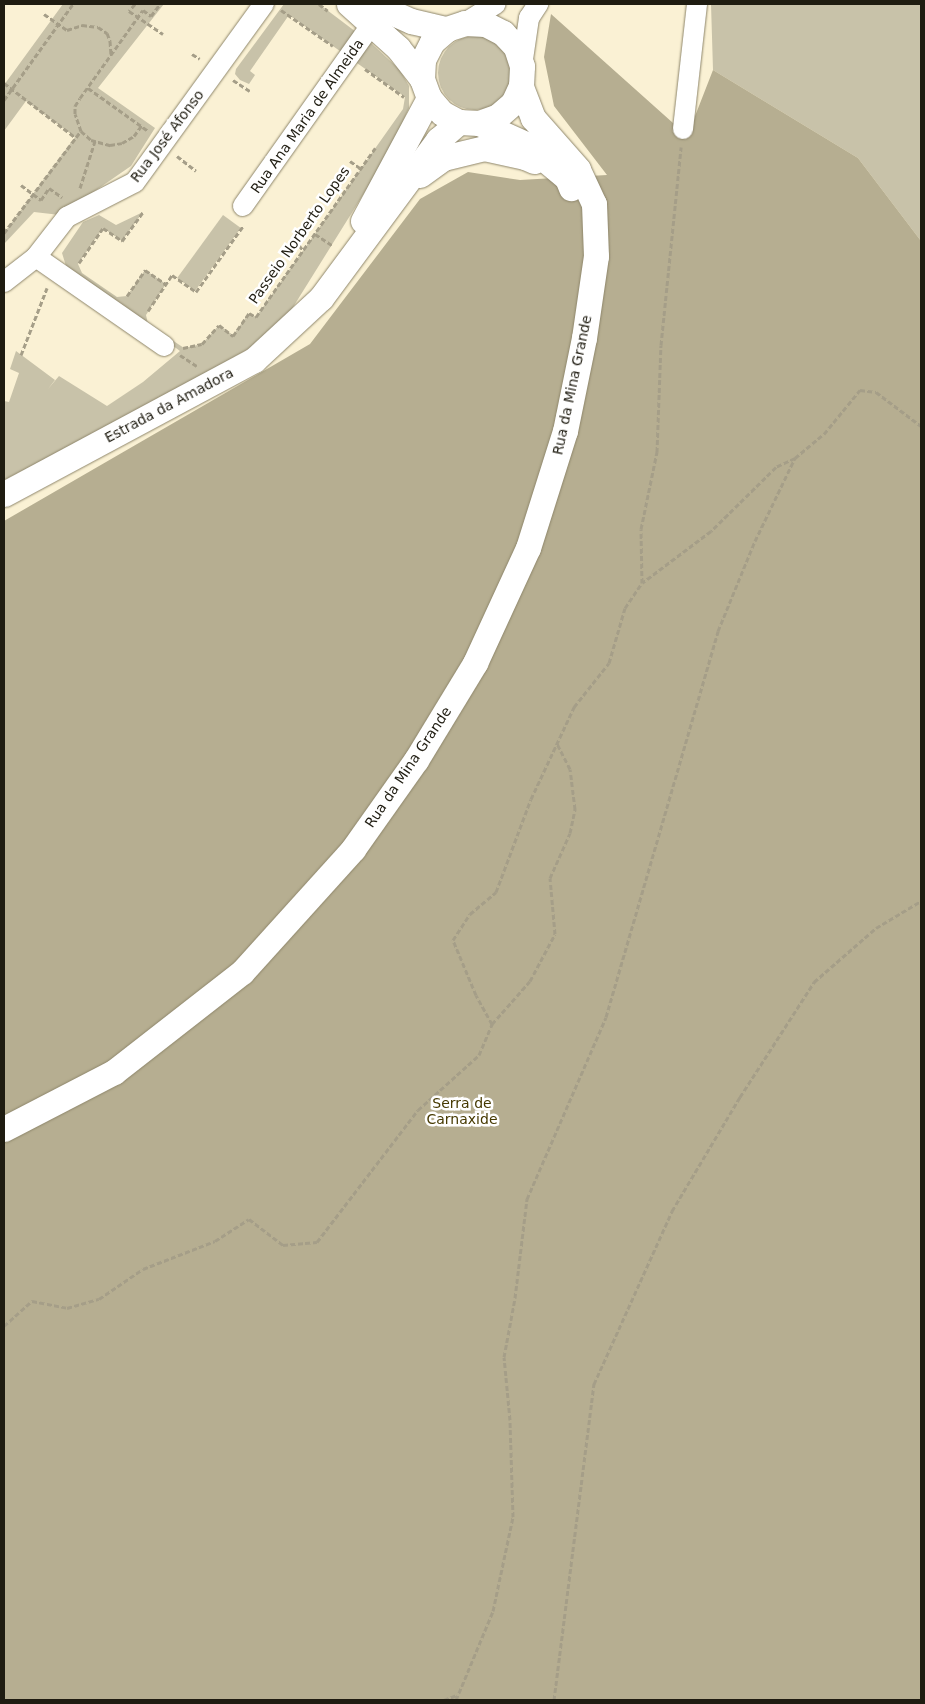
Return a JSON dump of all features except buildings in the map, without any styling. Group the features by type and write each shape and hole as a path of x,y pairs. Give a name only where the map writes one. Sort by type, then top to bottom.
{"street":[{"path":"417,93 423,60 432,42 456,26 496,4"},
{"path":"372,14 398,48 417,93 442,113 469,122 498,116 512,103 522,76 528,18 538,4"},
{"path":"683,129 697,4"},
{"name":"Rua José Afonso","path":"4,282 36,257 67,217 135,182 162,144 272,6"},
{"path":"341,9 411,21 456,26 485,24 503,32 516,48 522,76"},
{"name":"Rua Ana Maria de Almeida","path":"243,206 348,57 372,14"},
{"name":"Rua da Mina Grande","path":"4,1129 114,1072 242,972 353,849 416,760 475,663 528,548 565,431 584,338 596,256 594,204 578,169 533,118 522,76"},
{"name":"Estrada da Amadora","path":"321,298 417,93"},
{"name":"Rua da Mina Grande","path":"469,122 526,144 567,178 596,256"},
{"name":"Estrada da Amadora","path":"4,494 254,360 321,298 438,140 469,122"},
{"path":"402,189 443,158 484,148 525,157 567,178"},
{"path":"36,257 170,344"}],"path":[{"path":"4,100 73,4"},
{"path":"134,4 129,11 162,34"},
{"path":"142,125 134,136 122,143 110,145 96,141 81,131 75,114 75,106 143,10 151,16 160,4"},
{"path":"319,4 341,9"},
{"path":"272,6 348,57 417,93"},
{"path":"44,14 67,30 82,25 98,27 107,33 110,41 111,56"},
{"path":"4,84 75,137"},
{"path":"88,88 142,125 162,144"},
{"path":"642,584 641,529 657,452 661,345 683,129"},
{"path":"4,233 81,131"},
{"path":"78,197 96,141"},
{"name":"Passeio Norberto Lopes","path":"170,344 184,348 202,344 219,324 233,336 249,313 256,317 376,146"},
{"path":"350,161 360,168"},
{"path":"21,185 41,200 49,188 69,203"},
{"path":"146,315 172,275 196,292 253,213 243,206"},
{"path":"80,268 78,264 103,228 122,241 143,212"},
{"path":"315,234 333,245"},
{"path":"328,252 338,237"},
{"path":"294,239 302,250"},
{"path":"21,355 54,270"},
{"path":"122,297 127,296 145,270 166,284"},
{"path":"170,344 199,367"},
{"path":"492,1024 476,995 453,940 470,914 496,892 531,799 574,707 609,663 625,608 642,584 711,531 776,467 795,458 824,434 860,390 876,392 921,426"},
{"path":"456,1700 493,1612 512,1517 510,1420 504,1357 515,1298 528,1199 606,1017 718,631 755,541 795,458"},
{"path":"4,1326 32,1301 67,1308 99,1299 143,1269 215,1241 249,1219 283,1246 317,1242 418,1110 479,1055 492,1024 530,981 555,934 550,878 570,833 574,809 570,768 557,743"},
{"path":"554,1700 594,1384 672,1211 740,1097 814,982 876,928 921,901"},
{"path":"444,1700 458,1694"}],"shaded area":[{"path":"63,4 164,4 98,88 155,128 131,166 60,215 34,212 4,244 4,233 75,137 26,101 4,131 4,85"},
{"path":"284,4 319,4 372,44 400,70 409,86 409,108 393,143 371,182 290,312 252,347 93,435 4,480 4,401 9,402 19,373 10,369 16,351 55,380 48,389 59,376 107,406 143,382 180,351 66,266 62,253 83,222 99,215 116,225 143,212 122,241 103,228 78,264 82,273 117,297 127,296 145,270 166,284 146,315 148,324 184,348 202,344 219,325 233,335 249,313 256,317 403,109 405,97 289,15 250,71 255,75 249,84 240,80 235,74 236,69"},
{"path":"711,4 921,4 921,241 858,158 713,70"},
{"path":"475,36 489,39 501,47 509,59 512,73 509,87 501,99 489,107 475,110 461,107 449,99 441,87 438,73 441,59 449,47 461,39"},
{"path":"223,215 241,228 195,291 177,278"}],"green space":[{"name":"Serra de Carnaxide","path":"551,14 673,123 690,129 713,70 858,158 921,241 921,1700 4,1700 4,521 310,344 420,199 468,172 520,180 607,175 554,106 544,57"}]}
